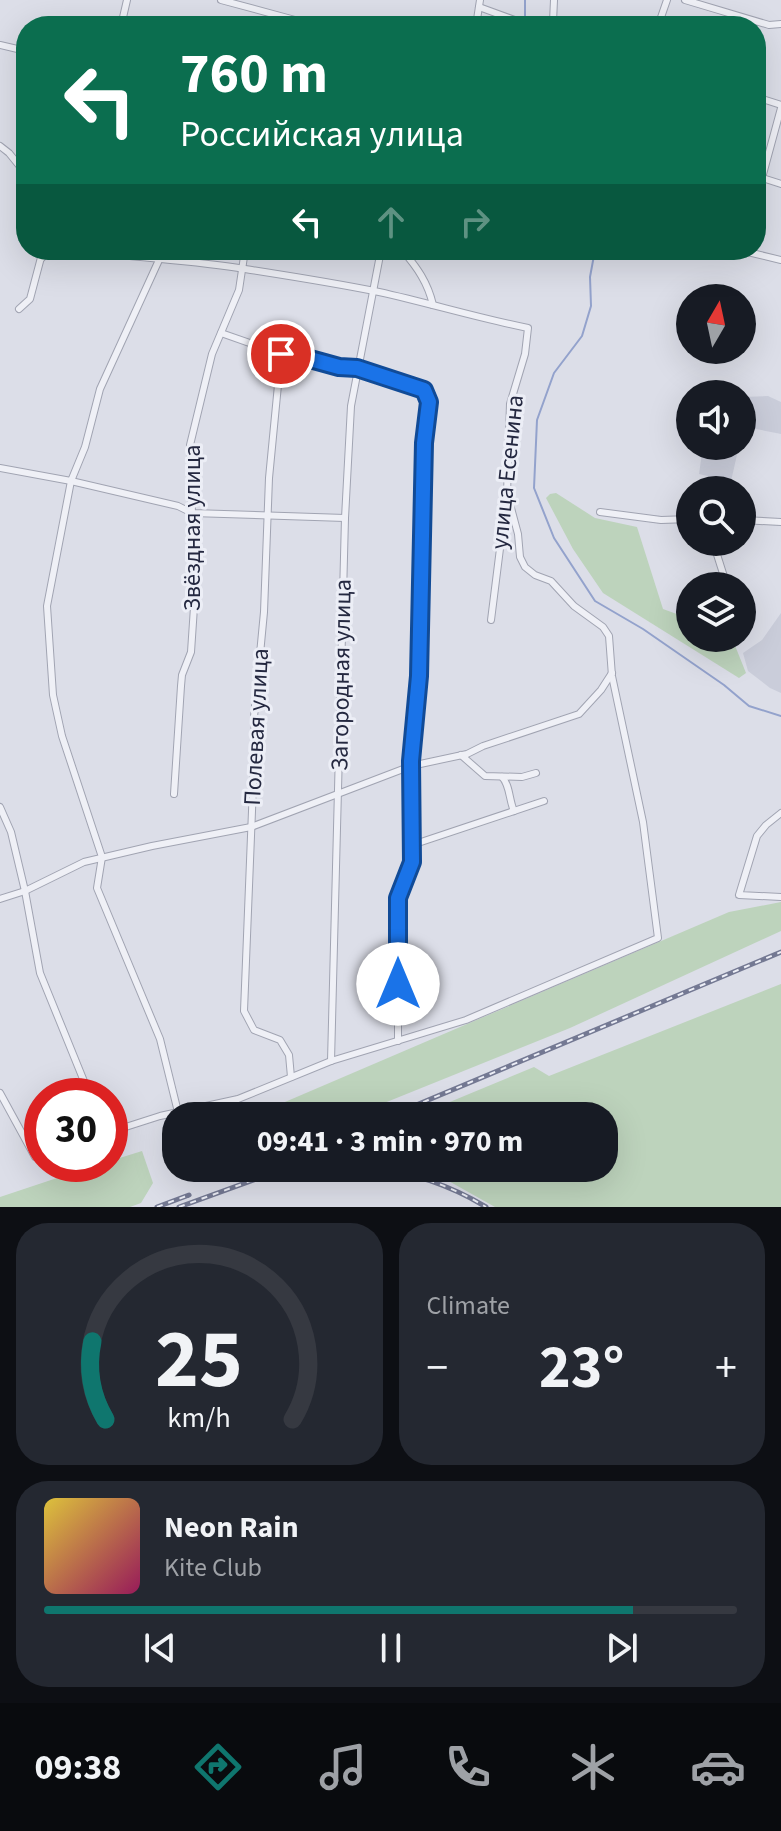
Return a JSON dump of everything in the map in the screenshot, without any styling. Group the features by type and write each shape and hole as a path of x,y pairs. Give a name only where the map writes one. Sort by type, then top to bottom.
{"street":[{"path":"221,0 280,16"},
{"path":"685,0 739,16"},
{"path":"480,3 504,16"},
{"path":"766,154 781,106"},
{"path":"0,146 16,162"},
{"path":"159,260 100,389 85,447 71,481 47,606 53,695 62,736 102,857 97,888 160,1039 176,1102"},
{"name":"улица Есенина","path":"159,260 241,268 374,291 528,328 525,354 510,404 507,493 491,620"},
{"path":"241,268 243,260"},
{"path":"374,291 379,260"},
{"path":"411,260 430,291 433,305"},
{"path":"19,309 30,299 40,261"},
{"name":"Звёздная улица","path":"174,794 182,675 191,652 196,577 190,445 212,354 239,290 241,268"},
{"name":"Загородная улица","path":"331,1061 345,518 351,406 374,291"},
{"path":"221,333 281,354 357,368 424,390 429,402 424,443 419,676 411,766 412,862 398,898 398,1041"},
{"name":"Полевая улица","path":"281,354 269,478 264,612 254,717 244,1011 254,1030 280,1040 289,1055 291,1077"},
{"path":"0,468 178,506 192,513 345,518"},
{"path":"224,1102 331,1061 466,1020 658,938 643,822 612,673 609,636 603,627 574,606 551,581 525,567 520,557 518,534 507,493"},
{"path":"600,512 676,519"},
{"path":"756,521 781,522"},
{"path":"0,899 25,891 84,862 251,827 411,766 461,755 579,714 612,673"},
{"path":"461,755 485,776 522,777 536,773"},
{"path":"502,777 508,783 514,811"},
{"path":"412,845 544,801"},
{"path":"0,807 11,832 40,973 83,1078"},
{"path":"781,813 757,836 739,895 781,897"},
{"path":"0,1093 24,1137"},
{"path":"128,1127 162,1117"}],"shaded area":[{"path":"756,396 768,396 781,402 781,434 756,429"},
{"path":"701,460 736,460 732,476 699,474"},
{"path":"781,613 781,693 748,671 743,653 756,652 756,644"}],"green space":[{"path":"556,493 595,518 637,527 663,609 676,614 676,639 603,593 573,549 546,498"},
{"path":"697,652 738,652 746,673 739,678"},
{"path":"781,902 781,931 570,1028 387,1102 285,1102 729,912"},
{"path":"781,984 781,1207 495,1207 450,1182 618,1182 618,1102 450,1102 534,1067 549,1076"},
{"path":"142,1151 153,1183 141,1203 130,1207 0,1207 0,1197 45,1182 128,1182 128,1155"}],"waterway":[{"path":"525,0 525,16"},
{"path":"593,260 591,306 582,336 554,373 537,420 534,488 554,538 595,601 643,629 749,706 781,716"}],"railway":[{"path":"423,1102 781,952"},
{"path":"179,1207 248,1182"},
{"path":"433,1182 486,1207"},
{"path":"157,1207 189,1195"}],"route":[{"path":"281,354 357,368 424,390 429,402 424,443 419,676 411,761 412,862 398,898 398,984"}]}
